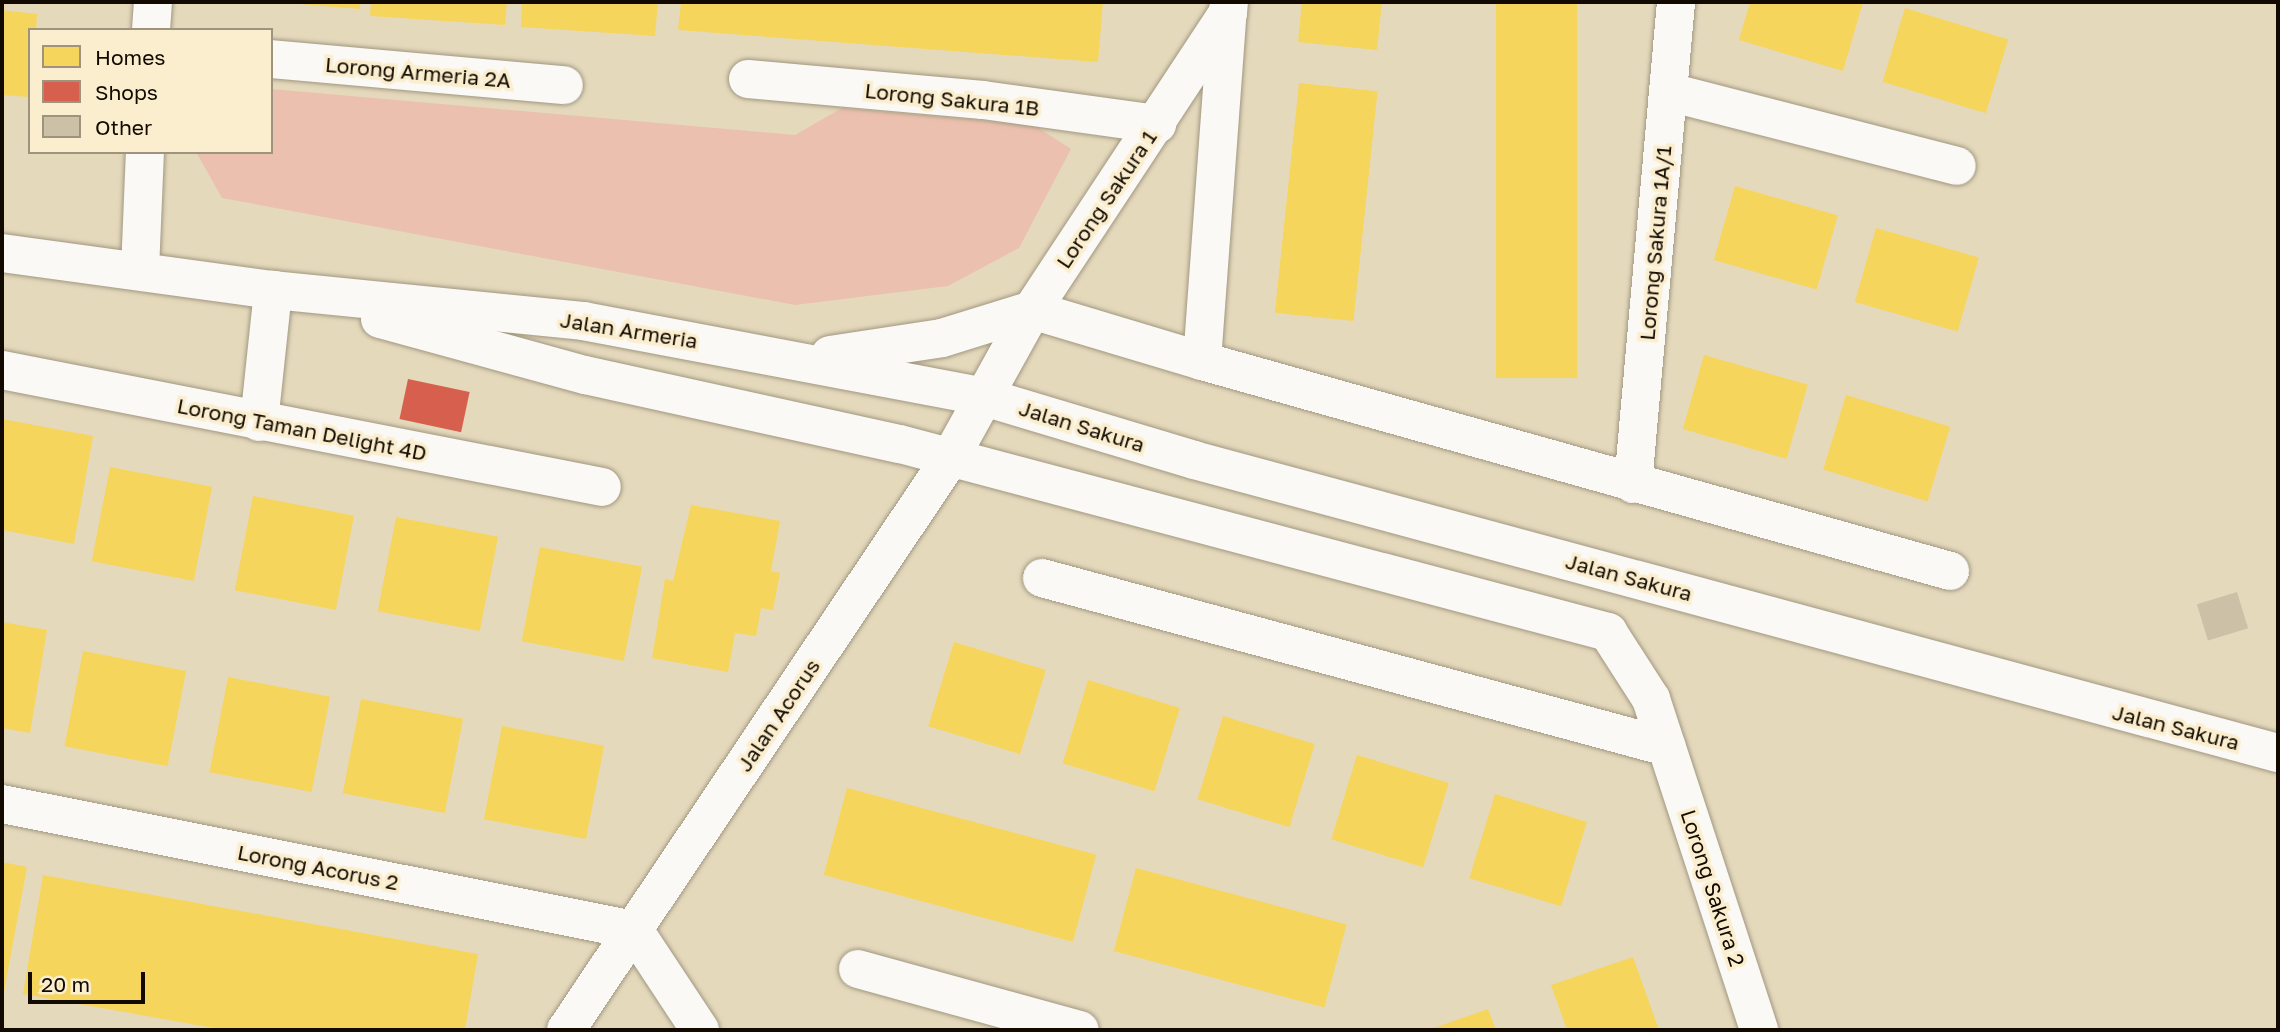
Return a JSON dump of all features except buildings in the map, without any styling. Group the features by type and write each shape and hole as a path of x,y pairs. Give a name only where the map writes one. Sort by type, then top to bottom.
{"street":[{"path":"151,28 153,2"},
{"name":"Lorong Sakura 1A/1","path":"1633,484 1676,2"},
{"path":"1202,361 1228,8"},
{"name":"Lorong Sakura 1","path":"981,396 1032,310 1157,124 1228,8"},
{"name":"Lorong Armeria 2A","path":"273,59 564,85"},
{"name":"Lorong Sakura 1B","path":"748,79 983,100 1157,124"},
{"path":"1669,92 1957,166"},
{"path":"139,270 145,154"},
{"name":"Jalan Armeria","path":"2,253 273,290 583,321 805,359 981,396"},
{"path":"259,422 273,290"},
{"name":"Jalan Armeria","path":"273,290 585,375 949,460"},
{"path":"805,359 942,338 1032,310 1633,484 1950,571"},
{"name":"Lorong Taman Delight 4D","path":"2,370 602,487"},
{"name":"Jalan Acorus","path":"566,1030 949,460 981,396"},
{"name":"Jalan Sakura","path":"981,396 1194,460 2278,752"},
{"path":"949,460 1587,622 1608,632 1631,661 1667,747"},
{"path":"1042,578 1667,747"},
{"name":"Lorong Sakura 2","path":"1667,747 1759,1030"},
{"name":"Lorong Acorus 2","path":"2,804 634,929"},
{"path":"634,929 699,1030"},
{"path":"859,969 1080,1030"}],"shaded area":[{"path":"273,89 795,135 842,108 1034,125 1071,149 1019,248 948,286 795,305 222,198 197,154 273,154"}]}
